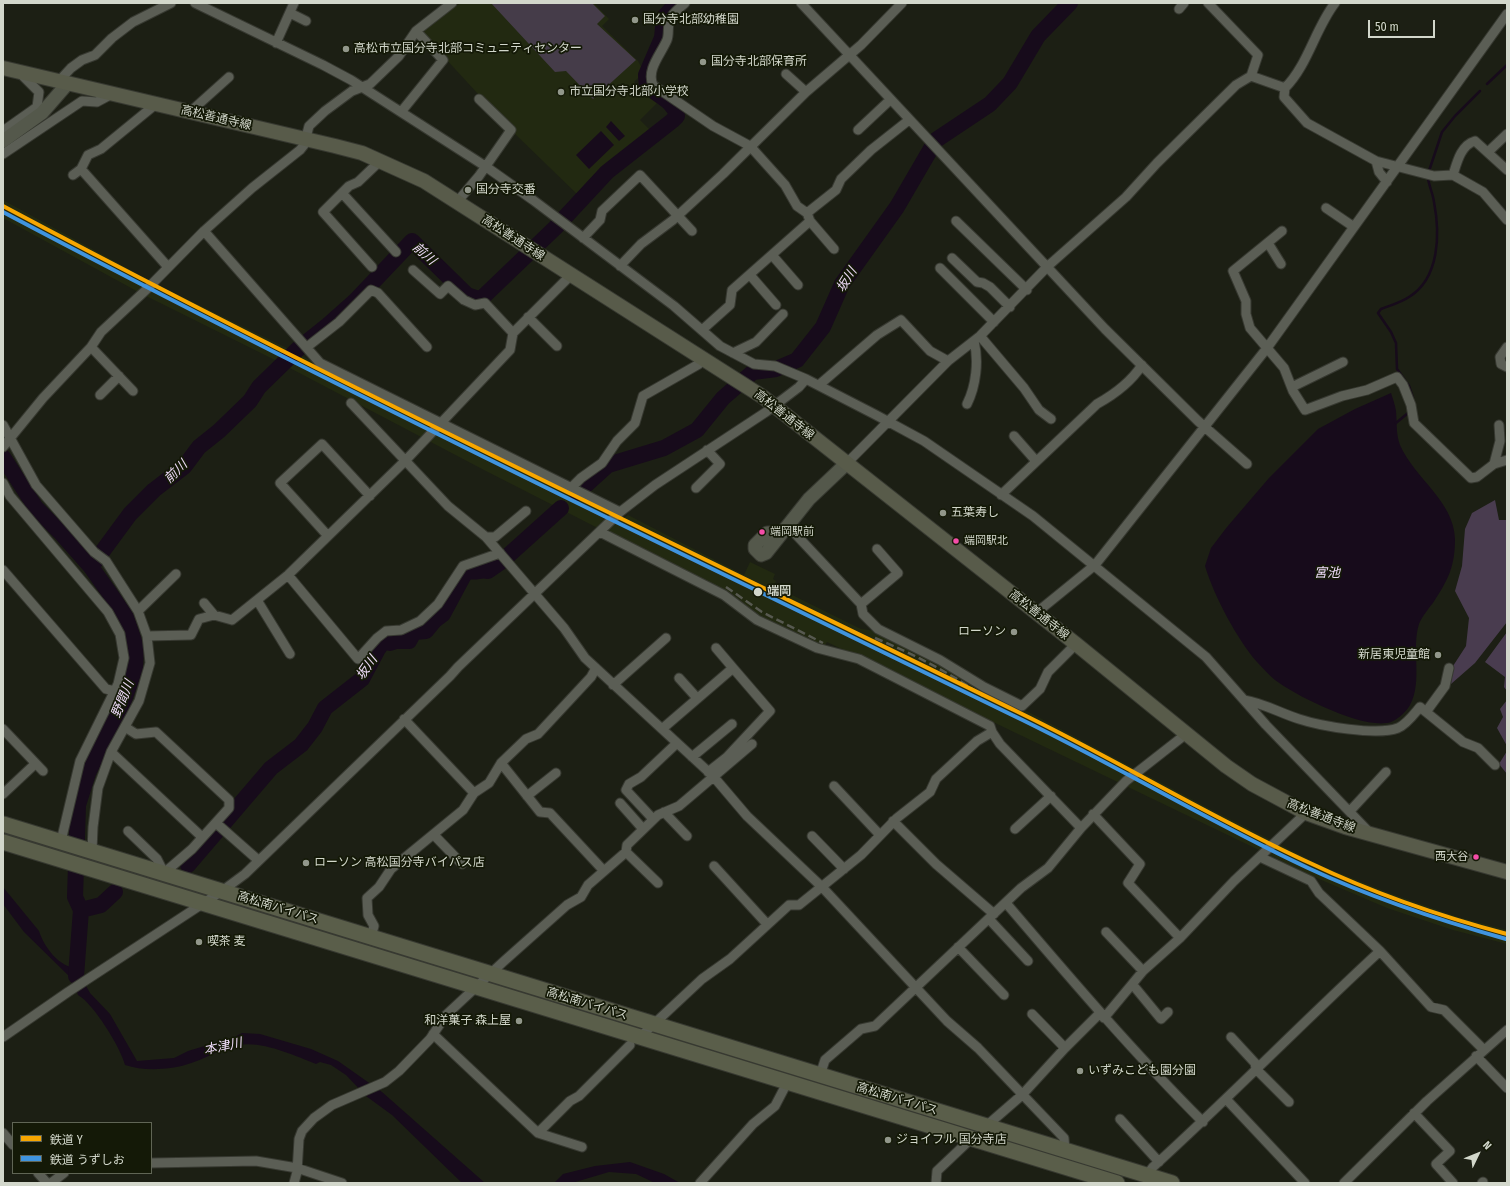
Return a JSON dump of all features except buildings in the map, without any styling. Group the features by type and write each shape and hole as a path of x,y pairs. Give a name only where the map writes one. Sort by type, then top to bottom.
{"highway":[{"name":"高松南バイパス","path":"3,824 1172,1183"},
{"name":"高松南バイパス","path":"3,842 477,987 635,1041 787,1082 1117,1183"}],"main road":[{"name":"高松善通寺線","path":"3,68 362,153 424,181 733,377 774,405 826,448 1076,644 1226,766 1252,784 1306,813 1372,835 1507,871"},
{"path":"3,140 42,113 63,82"},
{"path":"777,539 809,499 847,463"}],"street":[{"path":"63,82 71,68 82,60 95,56 112,38 133,22 171,3"},
{"path":"195,3 323,65 401,112 485,166 562,221 702,330 720,346 754,364 779,368 806,379 888,421 924,441 1046,525 1206,657 1266,725 1372,835"},
{"path":"7,443 43,398 91,347 101,332 204,231 252,188 300,150 309,126 316,119 352,91 370,84 386,69 416,31 452,3"},
{"path":"685,3 668,22 667,38 650,79 653,86 713,126 750,146 786,185 797,206 809,217 834,249"},
{"path":"801,3 890,100 938,148 1057,277 1142,366 1198,421 1247,464"},
{"path":"620,266 642,244 678,215 723,174 806,92 849,55 902,3"},
{"path":"847,463 948,361 977,338 1010,307 1048,266 1126,197 1157,163 1236,86 1252,76 1258,55 1208,3"},
{"path":"1335,3 1317,32 1296,78 1285,88 1284,97 1307,123 1376,161 1434,176 1453,175 1483,192 1507,220"},
{"path":"276,43 292,6 306,21"},
{"path":"1036,613 1094,565 1267,348 1507,14"},
{"path":"401,112 443,60 416,31"},
{"path":"3,131 38,107 39,92 18,72"},
{"path":"786,74 806,92"},
{"path":"1252,76 1285,88"},
{"path":"190,112 229,77"},
{"path":"3,154 82,101 97,102 112,94"},
{"path":"457,202 485,166 510,130 479,99"},
{"path":"858,130 890,100"},
{"path":"73,175 81,169 88,155 101,149 156,104"},
{"path":"702,330 730,305 732,290 772,255 836,190 841,179 871,150 909,120"},
{"path":"1488,152 1507,134"},
{"path":"1453,175 1458,158 1469,143 1475,141 1507,170"},
{"path":"372,267 323,212 349,186 358,182 380,161"},
{"path":"1376,161 1379,172 1387,182"},
{"path":"81,169 168,267"},
{"path":"583,238 600,220 602,211 640,175 692,231"},
{"path":"342,193 396,252"},
{"path":"1326,208 1354,227"},
{"path":"956,221 1026,290"},
{"path":"204,231 320,363 620,512"},
{"path":"1282,231 1233,271 1246,300 1246,314 1250,328 1284,368 1292,387 1305,410 1342,396 1367,390 1396,377 1403,385 1411,405 1414,423 1471,478 1477,477 1494,464 1507,460"},
{"path":"1268,243 1281,264"},
{"path":"772,255 798,285"},
{"path":"952,258 977,282 984,283 990,287 1010,307"},
{"path":"940,268 994,322"},
{"path":"413,270 440,294 448,286 464,300 476,305 485,303 513,333"},
{"path":"204,603 214,614 232,620 288,575 405,461 510,350 513,333 571,275"},
{"path":"750,275 776,305"},
{"path":"307,347 339,322 371,290 378,293 427,347"},
{"path":"733,353 756,342 783,314"},
{"path":"528,317 557,346"},
{"path":"819,385 877,335 901,320 930,351 948,361"},
{"path":"967,404 972,395 976,373 977,338"},
{"path":"977,338 1024,388 1039,410 1052,419"},
{"path":"91,347 133,391"},
{"path":"1507,347 1500,357 1501,364 1507,368"},
{"path":"572,487 581,478 602,463 616,440 635,423 643,396 699,364 703,358"},
{"path":"1292,387 1343,362"},
{"path":"1002,495 1097,404 1112,396 1136,375 1142,366"},
{"path":"100,395 118,376"},
{"path":"3,1037 95,974 222,891 245,874 450,676 534,592 620,512 655,485 798,388 806,379"},
{"path":"352,402 448,506 486,537 564,628 585,658 710,774 747,816 822,887 947,1020 978,1048 1064,1138 1065,1150"},
{"path":"3,425 7,443 36,485 94,552 106,561 138,611 147,636 150,663 139,701 111,752 98,788 93,827 92,851"},
{"path":"1494,464 1500,440 1499,425"},
{"path":"1014,436 1036,461"},
{"path":"328,536 280,483 322,444 370,496"},
{"path":"696,488 720,464 707,450"},
{"path":"3,483 10,496 108,612 120,634 124,658 118,684 80,761 63,842"},
{"path":"486,537 495,537 526,511"},
{"path":"787,525 861,604 862,614 878,629 940,660 984,687 1022,706 1040,689 1048,672 1076,644"},
{"path":"600,532 724,595 757,620 817,648 859,659 990,726 1000,744 1081,828"},
{"path":"861,604 898,572 877,549"},
{"path":"288,575 358,659 377,638 386,631 401,630 420,621 438,604 463,566 503,556"},
{"path":"3,570 106,689 115,691"},
{"path":"138,611 176,574"},
{"path":"257,600 290,654"},
{"path":"147,636 191,635 199,619 214,614"},
{"path":"613,685 666,638"},
{"path":"294,1183 297,1168 298,1146 302,1131 319,1113 385,1082 399,1072 433,1034 446,1015 567,905 580,897 588,885 626,852 627,845 653,819 664,812 680,806 770,711 716,648"},
{"path":"371,937 374,926 368,915 367,898 379,886 391,869 463,810 474,794 489,782 501,763 526,739 538,734 591,677 596,668"},
{"path":"662,729 733,668"},
{"path":"1426,712 1445,686 1449,668"},
{"path":"679,678 697,698"},
{"path":"1244,700 1254,701 1299,719 1320,724 1384,732 1399,727 1413,716 1420,707 1463,742 1478,748 1495,765"},
{"path":"404,719 474,794"},
{"path":"692,757 732,724"},
{"path":"125,727 136,734 156,732 228,800 229,808 220,826 202,837 164,873 157,859 128,831"},
{"path":"3,729 43,771"},
{"path":"538,1133 570,1101 579,1096 653,1024 702,980 730,959 789,905 799,905 861,855 893,821 930,792 936,780 977,741 992,732"},
{"path":"820,1076 825,1060 861,1029 875,1026 991,916 1048,868 1093,814 1135,774 1186,734"},
{"path":"653,819 626,790 629,784 640,777 677,743"},
{"path":"710,774 752,744"},
{"path":"111,752 202,837"},
{"path":"501,763 540,812 550,813 604,871"},
{"path":"3,794 35,764"},
{"path":"1350,811 1386,772"},
{"path":"527,796 556,773"},
{"path":"834,786 880,834"},
{"path":"1015,829 1051,796"},
{"path":"620,804 643,829"},
{"path":"664,812 687,836"},
{"path":"936,1183 937,1171 1022,1095 1065,1048 1102,1016 1133,985 1143,971 1180,938 1234,880 1306,813"},
{"path":"1093,814 1140,864 1128,883 1180,938"},
{"path":"893,821 991,916 1028,961"},
{"path":"220,826 258,860"},
{"path":"434,835 462,864"},
{"path":"812,836 844,869"},
{"path":"626,852 658,883"},
{"path":"1260,857 1311,881 1319,893 1380,951 1431,1007 1444,1010 1480,1052 1507,1088"},
{"path":"714,866 767,924"},
{"path":"1006,903 1102,1016 1155,1074 1203,1122"},
{"path":"1106,932 1143,971"},
{"path":"958,947 1004,995"},
{"path":"1146,1175 1380,951"},
{"path":"1133,985 1161,1019 1168,1012"},
{"path":"1032,1014 1065,1048"},
{"path":"1344,1183 1414,1113 1480,1052 1507,1030"},
{"path":"433,1034 538,1133 582,1147"},
{"path":"1231,1037 1255,1062 1256,1069 1289,1102"},
{"path":"700,1183 753,1124 775,1106 787,1082"},
{"path":"1226,1099 1305,1183"},
{"path":"1414,1113 1450,1151 1436,1164 1453,1183"},
{"path":"1120,1119 1159,1162"},
{"path":"3,1133 12,1144"},
{"path":"152,1163 256,1161 297,1168 342,1183"},
{"path":"39,1174 47,1183"},
{"path":"52,1183 63,1174"}],"shaded area":[{"name":"市立国分寺北部小学校","path":"461,3 594,3 609,19 602,26 638,61 644,72 634,82 657,103 640,120 653,133 617,160 579,196 513,132 421,32 447,10"},
{"path":"491,3 592,3 605,16 597,24 636,60 593,99 566,71 555,72"},
{"path":"3,200 154,283 293,351 281,363 142,294 3,218"},
{"path":"298,354 624,518 628,515 744,575 750,562 775,574 773,579 776,581 774,586 861,629 877,631 1212,810 1324,867 1392,894 1458,917 1507,930 1507,944 1453,930 1387,908 1319,879 827,642 823,648 760,618 735,598 484,470 286,366"},
{"path":"1495,500 1499,520 1507,520 1507,622 1475,663 1451,684 1453,666 1466,646 1469,618 1455,591 1462,566 1465,529 1472,513"},
{"path":"1507,632 1507,691 1504,687 1505,677 1485,662"},
{"path":"1507,700 1507,746 1497,728 1503,717 1500,709"},
{"path":"1507,751 1507,774 1499,764"}],"water":[{"path":"611,121 625,136 619,141 606,127"},
{"path":"601,131 614,145 589,169 576,155"},
{"name":"宮池","path":"1391,393 1395,404 1397,433 1400,445 1415,469 1433,490 1448,513 1453,525 1455,549 1454,558 1447,580 1419,624 1416,644 1416,686 1414,696 1405,712 1394,721 1380,723 1349,717 1314,703 1298,695 1273,678 1249,653 1234,629 1214,590 1205,566 1211,548 1227,527 1269,478 1318,429 1355,409"},
{"name":"本津川","path":"3,887 39,931 45,944 54,956 65,965 79,968 81,977 90,993 110,1014 137,1061 174,1058 188,1051 221,1041 225,1042 242,1033 260,1034 311,1049 338,1061 382,1092 485,1183 461,1182 392,1115 366,1096 346,1075 331,1065 320,1062 316,1064 269,1047 249,1044 219,1051 192,1063 178,1067 147,1069 125,1065 118,1048 106,1027 91,1007 78,995 73,980 24,932 3,904"},
{"path":"630,1162 664,1174 680,1183 655,1183 636,1174 609,1172 572,1183 554,1183 563,1174 595,1166"}],"waterway":[{"name":"前川","path":"91,567 130,514 154,490 184,467 199,447 219,431 250,401 259,387 298,349 355,301 412,241 467,295 479,299 483,297 555,228 607,172 672,121 677,116 675,111 669,102 647,86 646,75 662,38 664,17 677,3"},
{"name":"坂川","path":"577,493 608,465 664,448 697,430 723,398 753,372 776,369 797,360 823,327 842,284 897,207 936,140 990,104 1010,83 1038,36 1070,3"},
{"path":"1487,84 1507,65"},
{"path":"1429,171 1442,132 1455,116 1480,91"},
{"path":"1413,398 1409,386 1397,369 1396,343 1391,332 1378,313 1381,309 1406,299 1419,289 1427,278 1432,267 1437,241 1437,227 1436,214 1428,178"},
{"path":"1396,423 1408,413"},
{"name":"野間川","path":"3,457 36,508 91,567 113,598 126,617 136,647 135,668 124,700 88,773 78,805 75,897 81,910 76,976"},
{"name":"坂川","path":"188,865 271,768 301,745 315,727 325,708 362,679 384,641 390,643 396,641 409,641 414,632 426,631 435,620 443,614 465,573 470,571 488,571 501,562 561,508"},
{"name":"坂川","path":"81,910 101,905 115,892"}],"railway":[{"path":"726,587 762,612 823,643"},
{"path":"875,638 930,664 983,696"}],"rail line":[{"name":"Y","path":"3,206 382,401 1055,730 1236,827 1273,845 1334,874 1382,894 1431,912 1507,934"},
{"name":"うずしお","path":"3,212 154,291 381,406 1048,732 1270,850 1332,879 1381,899 1430,916 1506,939"}],"place":[{"name":"国分寺北部幼稚園","path":"635,20"},
{"name":"高松市立国分寺北部コミュニティセンター","path":"346,49"},
{"name":"国分寺北部保育所","path":"703,62"},
{"name":"市立国分寺北部小学校","path":"561,92"},
{"name":"国分寺交番","path":"468,190"},
{"name":"五葉寿し","path":"943,513"},
{"name":"端岡駅前","path":"762,532"},
{"name":"端岡駅北","path":"956,541"},
{"name":"端岡","path":"758,592"},
{"name":"ローソン","path":"1014,632"},
{"name":"新居東児童館","path":"1438,655"},
{"name":"西大谷","path":"1476,857"},
{"name":"ローソン 高松国分寺バイパス店","path":"306,863"},
{"name":"喫茶 麦","path":"199,942"},
{"name":"和洋菓子 森上屋","path":"519,1021"},
{"name":"いずみこども園分園","path":"1080,1071"},
{"name":"ジョイフル 国分寺店","path":"888,1140"}]}
